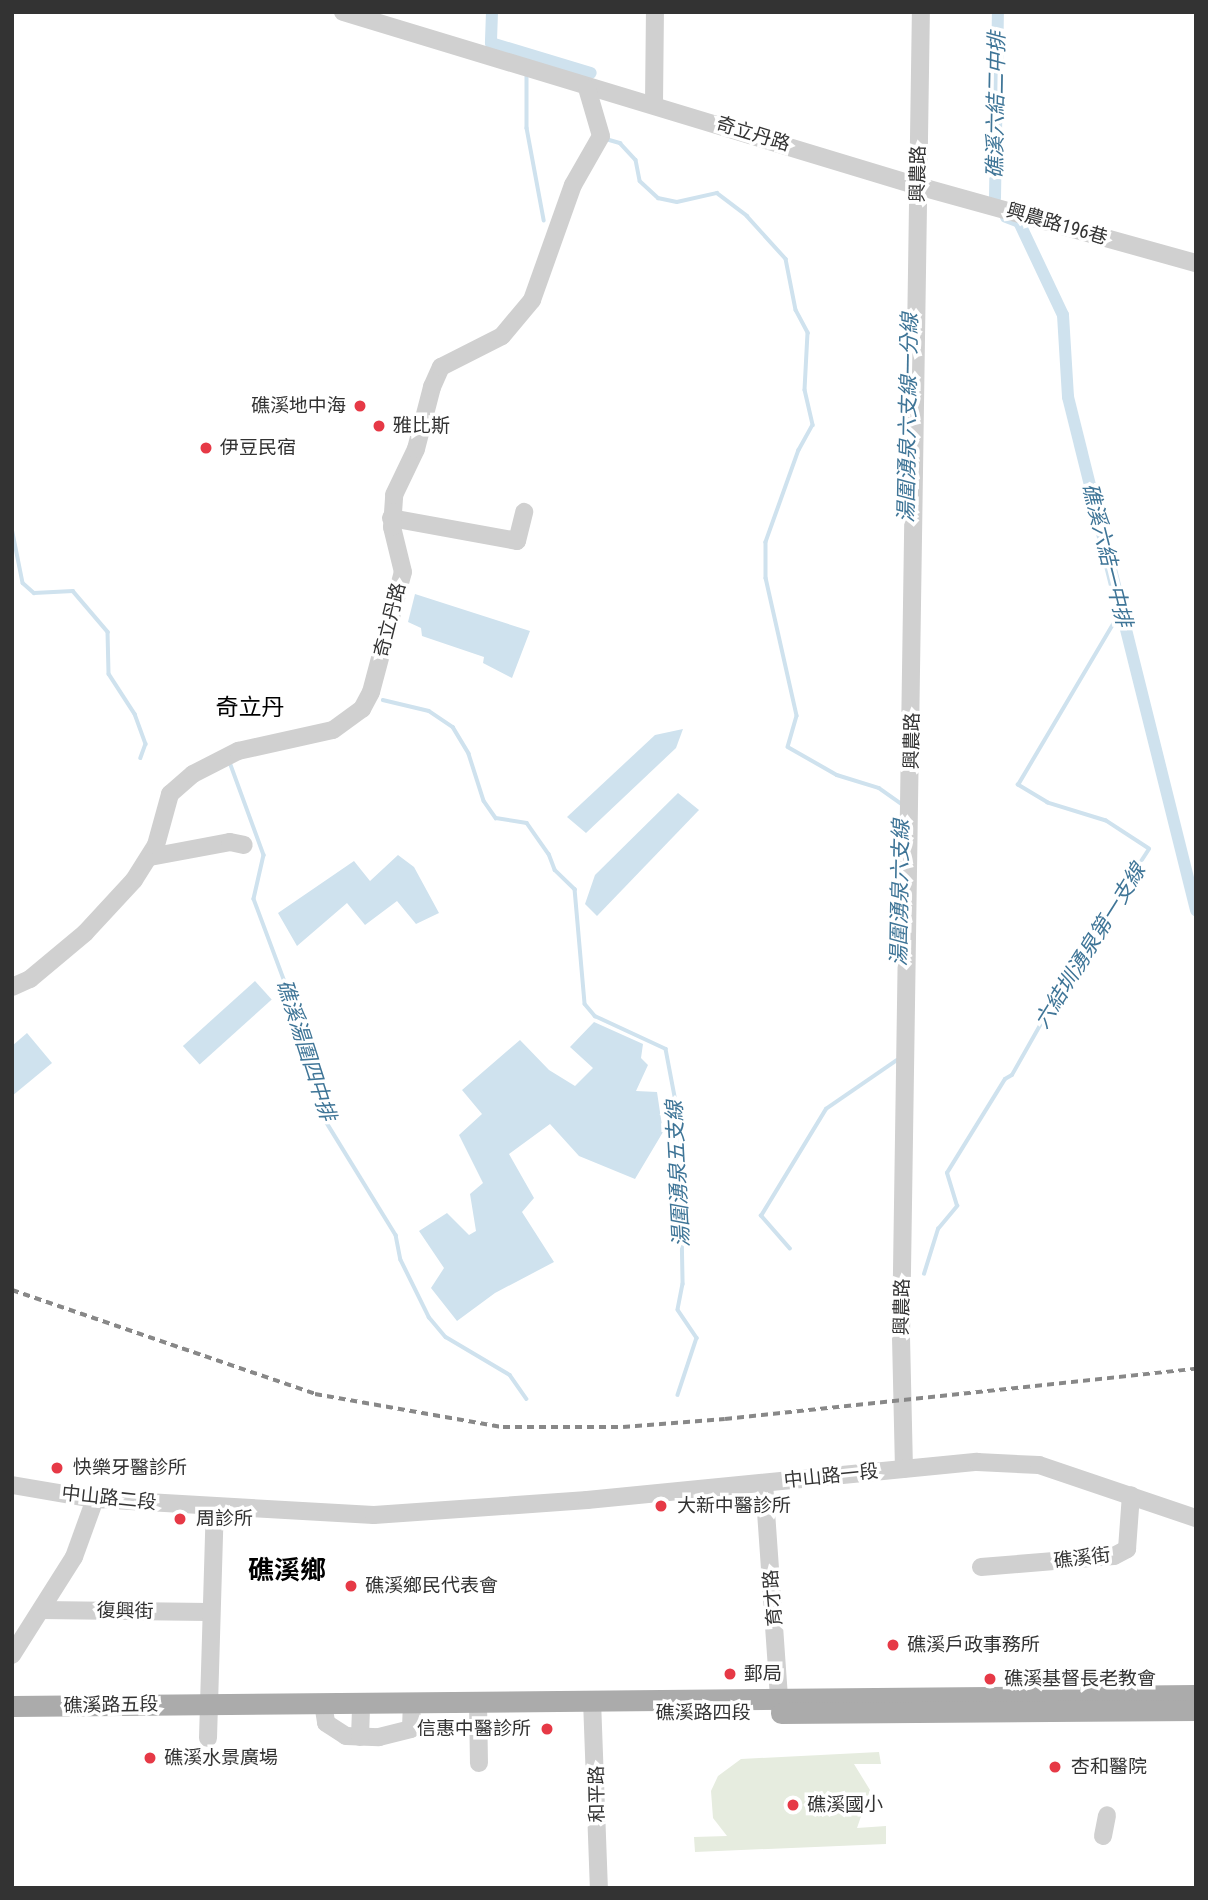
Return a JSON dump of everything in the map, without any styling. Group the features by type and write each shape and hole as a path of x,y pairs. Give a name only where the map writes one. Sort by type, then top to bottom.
{"main road":[{"name":"礁溪路四段","path":"780,1706 1196,1695"},
{"name":"礁溪路五段","path":"12,1706 210,1709"},
{"name":"礁溪路四段","path":"210,1709 780,1706 1196,1710"},
{"name":"礁溪路五段","path":"12,1716 210,1709"}],"street":[{"name":"奇立丹路","path":"343,12 587,88 654,103 918,186"},
{"path":"654,103 655,12"},
{"name":"興農路","path":"904,1469 901,1337 921,12"},
{"name":"奇立丹路","path":"12,987 30,979 85,933 150,858 166,818 170,794 193,774 237,751 333,730 362,709 371,692 402,572 391,518 394,495 416,449 441,367 502,336 532,300 573,185 601,136 587,88"},
{"name":"興農路196巷","path":"918,186 1196,263"},
{"path":"391,518 517,541 524,512"},
{"path":"150,858 230,842 244,845"},
{"name":"中山路一段","path":"374,1515 764,1483 977,1462 1039,1465 1196,1518"},
{"name":"育才路","path":"764,1483 780,1706"},
{"name":"中山路二段","path":"12,1485 95,1499 215,1508 374,1515"},
{"name":"礁溪街","path":"981,1567 1114,1556 1128,1549 1131,1495"},
{"path":"12,1655 74,1557 95,1499"},
{"path":"208,1738 209,1612 215,1508"},
{"name":"復興街","path":"41,1610 209,1612"},
{"name":"和平路","path":"594,1707 599,1888"},
{"path":"323,1709 326,1723 346,1736 360,1737 411,1729 412,1708"},
{"path":"478,1708 479,1763"},
{"path":"360,1737 361,1709"},
{"path":"1103,1836 1107,1815"}],"shaded area":[{"path":"879,1752 881,1764 854,1764 870,1790 857,1828 886,1826 886,1844 695,1852 694,1837 727,1836 713,1818 711,1791 718,1776 741,1759"}],"water":[{"path":"415,594 530,631 512,678 483,663 484,657 422,636 421,628 408,622"},
{"path":"683,729 676,748 586,833 567,817 655,735"},
{"path":"678,793 699,810 597,916 585,904 595,875"},
{"path":"398,855 414,867 439,913 416,924 397,901 365,925 347,903 297,946 278,913 354,861 370,881"},
{"path":"255,981 272,1000 200,1064 183,1046"},
{"path":"594,1022 643,1044 641,1058 648,1065 636,1091 657,1092 663,1132 635,1179 579,1156 550,1124 509,1154 534,1198 522,1212 554,1262 495,1293 457,1321 431,1288 444,1268 419,1231 447,1213 469,1235 476,1231 470,1194 483,1183 459,1135 482,1114 462,1090 520,1040 549,1070 575,1086 593,1068 570,1047"},
{"path":"27,1033 52,1063 12,1096 12,1046"}],"waterway":[{"path":"492,12 491,43 591,73"},
{"name":"礁溪六結二中排","path":"995,198 998,12"},
{"path":"527,75 527,128 544,220"},
{"name":"湯圍湧泉六支線","path":"606,139 620,143 636,160 640,181 658,198 677,202 717,193 747,216 786,259 796,310 808,333 805,390 813,425 799,450 766,542 766,578 797,716 788,747 837,775 879,788 902,804"},
{"name":"礁溪六結一中排","path":"1006,217 1019,222 1063,315 1068,397 1196,910"},
{"path":"12,528 23,583 34,593 73,591 108,632 109,674 135,714 146,744 141,758"},
{"name":"六結圳湧泉第一支線","path":"924,1274 938,1229 957,1206 947,1173 1005,1079 1012,1075 1077,960 1149,849 1106,821 1048,803 1018,785 1121,611"},
{"name":"湯圍湧泉五支線","path":"383,700 429,711 453,727 469,754 484,801 496,818 527,823 549,854 555,870 575,889 585,1004 595,1016 666,1049 680,1123 683,1284 678,1310 697,1338 678,1395"},
{"name":"礁溪湯圍四中排","path":"231,765 264,855 254,899 310,1049 327,1123 396,1235 401,1260 429,1317 446,1337 510,1375 527,1399"},
{"name":"湯圍湧泉六支線","path":"790,1249 761,1216 826,1109 897,1060"}],"railway":[{"path":"12,1290 315,1394 503,1427 623,1427 725,1419 1196,1369"}],"place":[{"name":"礁溪地中海","path":"360,406"},
{"name":"雅比斯","path":"379,426"},
{"name":"伊豆民宿","path":"206,448"},
{"name":"快樂牙醫診所","path":"57,1468"},
{"name":"大新中醫診所","path":"661,1506"},
{"name":"周診所","path":"180,1519"},
{"name":"礁溪鄉民代表會","path":"351,1586"},
{"name":"礁溪戶政事務所","path":"893,1645"},
{"name":"郵局","path":"730,1674"},
{"name":"礁溪基督長老教會","path":"990,1679"},
{"name":"信惠中醫診所","path":"547,1729"},
{"name":"礁溪水景廣場","path":"150,1758"},
{"name":"杏和醫院","path":"1055,1767"},
{"name":"礁溪國小","path":"793,1805"}],"district":[{"name":"奇立丹","path":"250,708"},
{"name":"礁溪鄉","path":"287,1571"}],"water label":[{"name":"湯圍湧泉六支線一分線","path":"908,418"}]}
